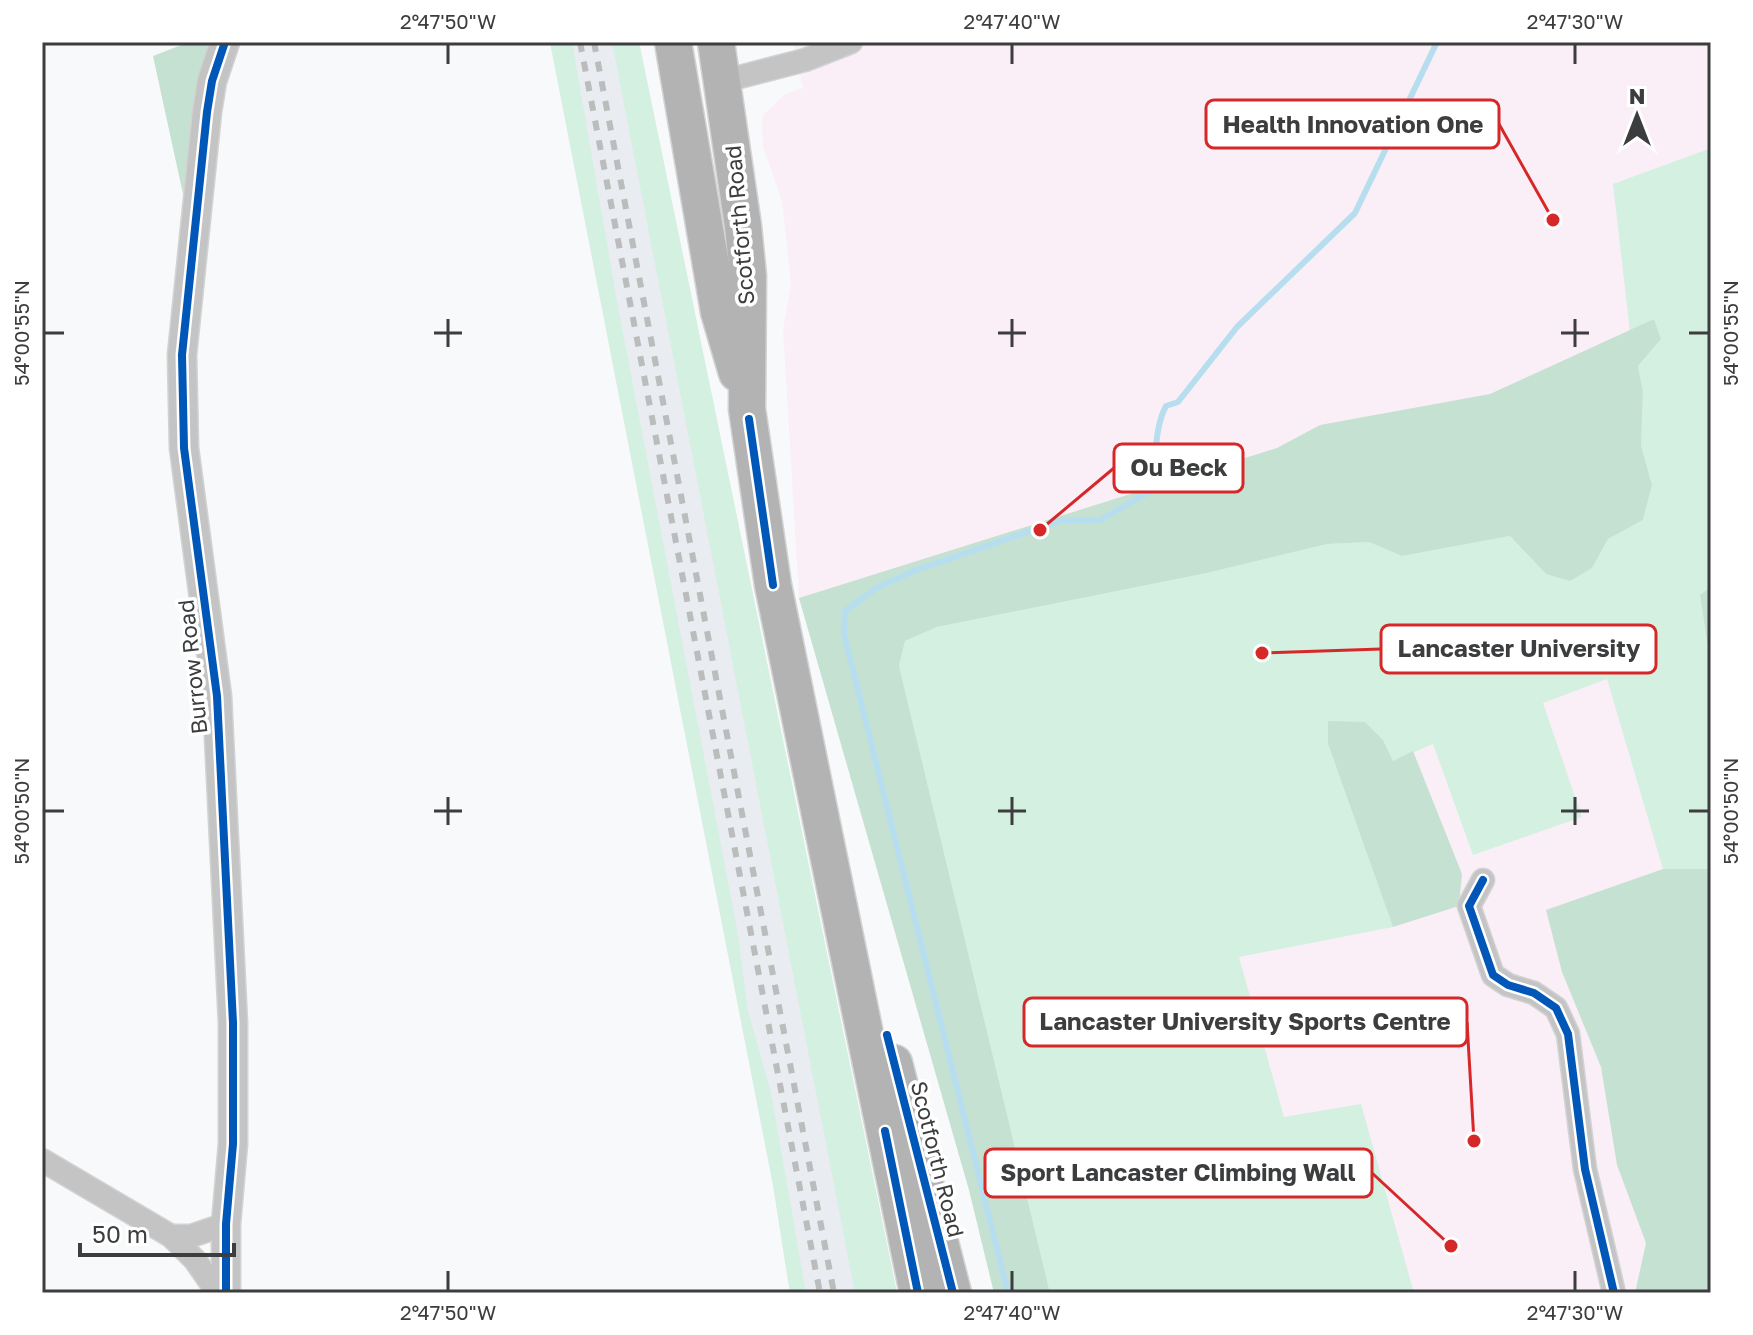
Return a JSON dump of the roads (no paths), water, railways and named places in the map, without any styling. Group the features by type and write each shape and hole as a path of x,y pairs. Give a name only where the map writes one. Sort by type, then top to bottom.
{"main road":[{"name":"Scotforth Road","path":"694,68 720,43"},
{"name":"Scotforth Road","path":"694,68 719,312 747,409 773,585 918,1293"},
{"name":"Scotforth Road","path":"694,68 748,276 747,409"},
{"name":"Scotforth Road","path":"833,875 887,1035 953,1293"},
{"path":"887,1035 925,1122 972,1293"}],"street":[{"name":"Burrow Road","path":"225,42 212,81 207,112 182,355 184,448 217,696 232,1009 233,1144 226,1224 226,1293"},
{"path":"694,68 805,60 851,42"},
{"path":"1483,880 1469,906 1493,975 1508,985 1534,993 1556,1008 1568,1034 1585,1169 1614,1293"},
{"path":"42,1160 171,1236 195,1260 218,1293"},
{"path":"171,1236 191,1236 226,1224"}],"waterway":[{"path":"1008,1293 844,634 845,611 876,588 914,571 1062,520 1100,520 1151,491 1157,436 1166,406 1178,402 1237,327 1355,213 1437,42"}],"railway":[{"path":"580,42 820,1293"},
{"path":"594,42 834,1293"}],"place":[{"name":"Health Innovation One","path":"1553,220"},
{"name":"Ou Beck","path":"1040,530"},
{"name":"Lancaster University","path":"1262,653"},
{"name":"Lancaster University Sports Centre","path":"1474,1141"},
{"name":"Sport Lancaster Climbing Wall","path":"1451,1246"}]}
